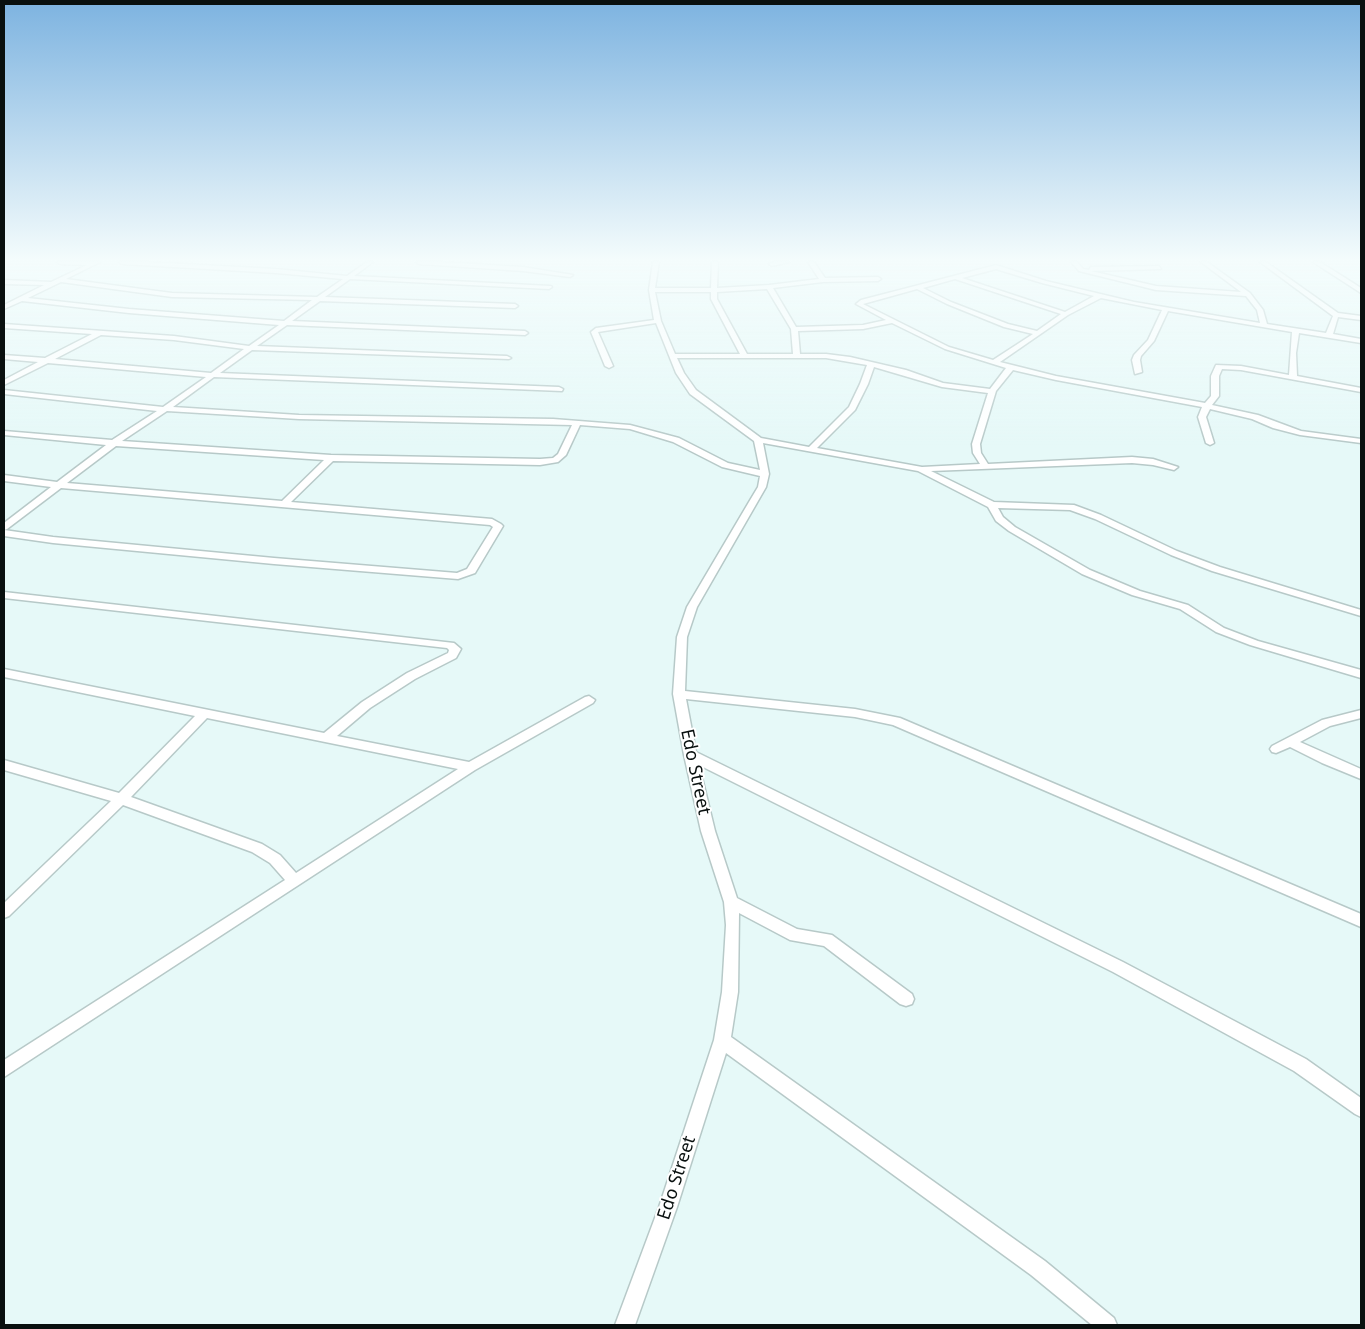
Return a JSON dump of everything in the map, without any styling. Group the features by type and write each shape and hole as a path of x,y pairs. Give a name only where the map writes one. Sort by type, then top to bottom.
{"street":[{"path":"4,527 114,443 165,409 283,324"},
{"path":"330,324 525,333"},
{"path":"609,366 594,332 596,330 637,324"},
{"path":"659,324 672,356 690,390 758,440 920,469 1132,460 1174,467"},
{"path":"727,324 745,357"},
{"path":"792,324 794,328 798,356"},
{"path":"794,328 863,327 877,324"},
{"path":"898,324 954,351 994,363 1056,378 1207,406 1255,417 1281,428 1300,433 1361,440"},
{"path":"1001,324 1039,333"},
{"path":"994,363 1052,324"},
{"path":"1138,372 1136,360 1138,355 1151,340 1159,324"},
{"path":"1258,324 1361,341"},
{"path":"1329,335 1333,324"},
{"path":"4,326 174,338 250,348 507,358"},
{"path":"1293,377 1293,353 1296,330"},
{"path":"4,383 99,333"},
{"path":"672,356 842,358 903,372 942,385 992,391"},
{"path":"4,357 213,375 559,389"},
{"path":"810,450 852,408 864,384 871,364"},
{"path":"1210,443 1202,420 1207,406 1215,396 1215,376 1219,367 1230,366 1361,390"},
{"path":"985,466 977,453 976,444 992,391 1010,367"},
{"path":"4,392 165,409 300,417 577,423 630,427 654,432 676,440 725,465 765,474"},
{"path":"4,433 114,443 331,458 548,462 562,455 577,423"},
{"name":"Edo Street","path":"625,1325 668,1207 722,1040 730,992 733,924 731,902 708,831 690,756 679,694 682,637 692,607 762,487 765,474 758,440"},
{"path":"284,505 331,458"},
{"path":"920,469 992,504 1071,507 1174,553 1216,569 1361,613"},
{"path":"4,478 59,485 492,522 498,526 471,571 458,576 53,540 4,533"},
{"path":"992,504 999,518 1022,536 1106,581 1136,593 1184,607 1220,630 1254,643 1361,674"},
{"path":"4,595 450,645 455,649 452,655 411,676 366,705 328,737"},
{"path":"4,673 107,692 204,714 328,737 470,767"},
{"path":"679,694 855,713 896,721 1361,921"},
{"path":"4,1069 470,767 589,700"},
{"path":"4,912 121,799 204,714"},
{"path":"1276,749 1326,723 1361,714"},
{"path":"1290,742 1326,760 1361,774"},
{"path":"690,756 1118,968 1300,1065 1361,1108"},
{"path":"4,766 121,799 256,848 275,859 295,881"},
{"path":"731,902 795,936 827,940 846,952 906,1000"},
{"path":"722,1040 1038,1268 1107,1325"}]}
